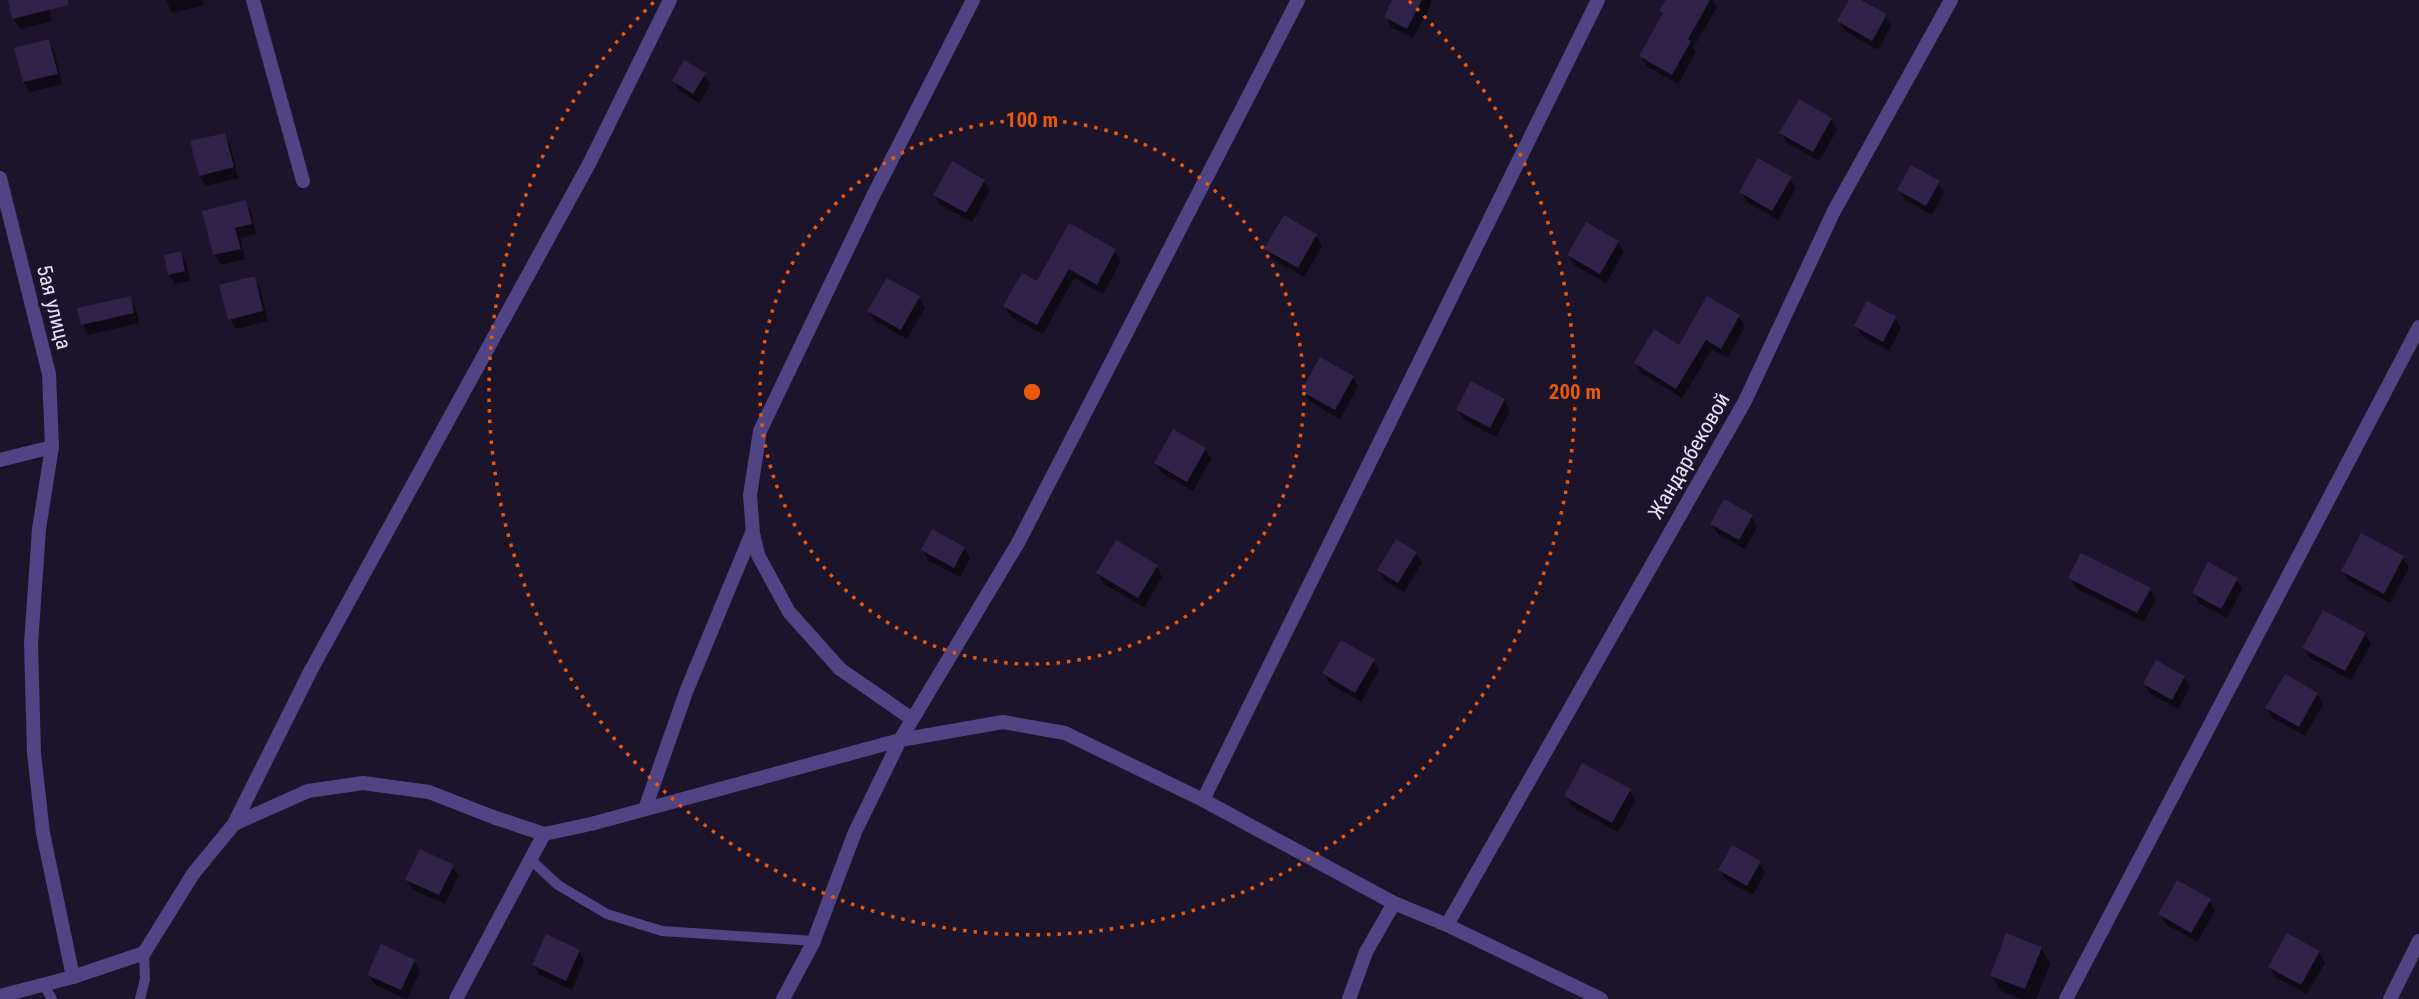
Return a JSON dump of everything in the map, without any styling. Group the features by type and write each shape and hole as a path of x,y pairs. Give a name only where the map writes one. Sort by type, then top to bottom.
{"street":[{"path":"253,0 303,181"},
{"path":"0,996 73,977 144,953 193,874 234,824 311,670 589,164 670,0"},
{"path":"912,719 840,669 789,612 758,555 752,533 750,495 760,432 872,198 973,0"},
{"path":"783,999 814,941 855,832 900,740 1018,543 1297,0"},
{"path":"1203,800 1598,0"},
{"name":"Жандарбековой","path":"1447,925 1745,401 1834,211 1951,0"},
{"name":"5ая улица","path":"0,178 49,374 52,447 39,529 31,645 33,740 43,833 73,977"},
{"path":"2066,999 2419,327"},
{"path":"0,460 52,447"},
{"path":"645,809 686,692 752,533"},
{"path":"234,824 308,791 363,783 429,792 544,834 900,740 1003,722 1065,733 1203,800 1394,903 1447,925 1601,999"},
{"path":"456,999 544,834"},
{"path":"1349,999 1366,952 1394,903"},
{"path":"2390,999 2419,941"}],"lane":[{"path":"531,860 558,885 607,914 663,931 814,941"},
{"path":"141,999 145,979 144,953"},
{"path":"44,984 52,999"}],"building":[{"path":"8,0 68,0 69,5 12,19"},
{"path":"1392,0 1422,0 1407,29 1384,17"},
{"path":"1666,0 1710,0 1672,75 1639,56 1663,13 1659,11"},
{"path":"1849,0 1861,0 1887,14 1872,41 1837,21"},
{"path":"49,39 58,74 23,82 14,48"},
{"path":"684,60 706,73 693,94 672,81"},
{"path":"1799,99 1832,118 1813,152 1779,133"},
{"path":"225,133 234,167 199,176 190,141"},
{"path":"1758,158 1792,177 1772,211 1739,192"},
{"path":"952,161 985,180 966,213 933,195"},
{"path":"1911,165 1940,181 1926,206 1897,190"},
{"path":"246,200 252,224 235,228 241,249 213,255 202,211"},
{"path":"1284,215 1317,234 1298,268 1264,249"},
{"path":"1586,222 1619,241 1600,274 1567,255"},
{"path":"1069,223 1116,249 1097,285 1069,269 1037,325 1003,306 1022,273 1037,281"},
{"path":"181,251 185,271 168,275 164,255"},
{"path":"255,276 263,311 228,320 219,285"},
{"path":"887,278 920,296 901,330 867,311"},
{"path":"131,296 134,313 81,325 77,308"},
{"path":"1707,296 1740,315 1721,349 1706,340 1676,389 1634,363 1654,329 1679,345"},
{"path":"1867,301 1896,317 1883,342 1854,326"},
{"path":"1320,357 1354,376 1335,410 1301,391"},
{"path":"1471,381 1505,399 1490,428 1456,410"},
{"path":"1173,429 1206,448 1187,482 1154,463"},
{"path":"1724,499 1753,515 1739,540 1710,524"},
{"path":"932,529 965,547 954,568 921,550"},
{"path":"2361,533 2404,556 2384,594 2341,571"},
{"path":"1396,539 1417,552 1398,583 1377,570"},
{"path":"1116,540 1158,565 1138,598 1096,573"},
{"path":"2081,553 2151,588 2137,613 2068,578"},
{"path":"2208,562 2238,578 2221,609 2192,593"},
{"path":"2323,610 2366,633 2345,671 2302,648"},
{"path":"1341,640 1375,659 1355,693 1322,673"},
{"path":"2156,660 2185,676 2172,700 2143,684"},
{"path":"2285,674 2318,693 2299,727 2265,708"},
{"path":"1582,763 1631,789 1612,823 1564,796"},
{"path":"1732,845 1761,861 1747,886 1718,870"},
{"path":"420,849 454,865 439,895 405,880"},
{"path":"2177,880 2211,899 2191,933 2158,914"},
{"path":"2006,933 2042,947 2025,989 1990,976"},
{"path":"2287,933 2320,951 2301,985 2268,967"},
{"path":"546,934 580,950 566,981 532,965"},
{"path":"381,944 415,960 401,990 367,975"}]}
